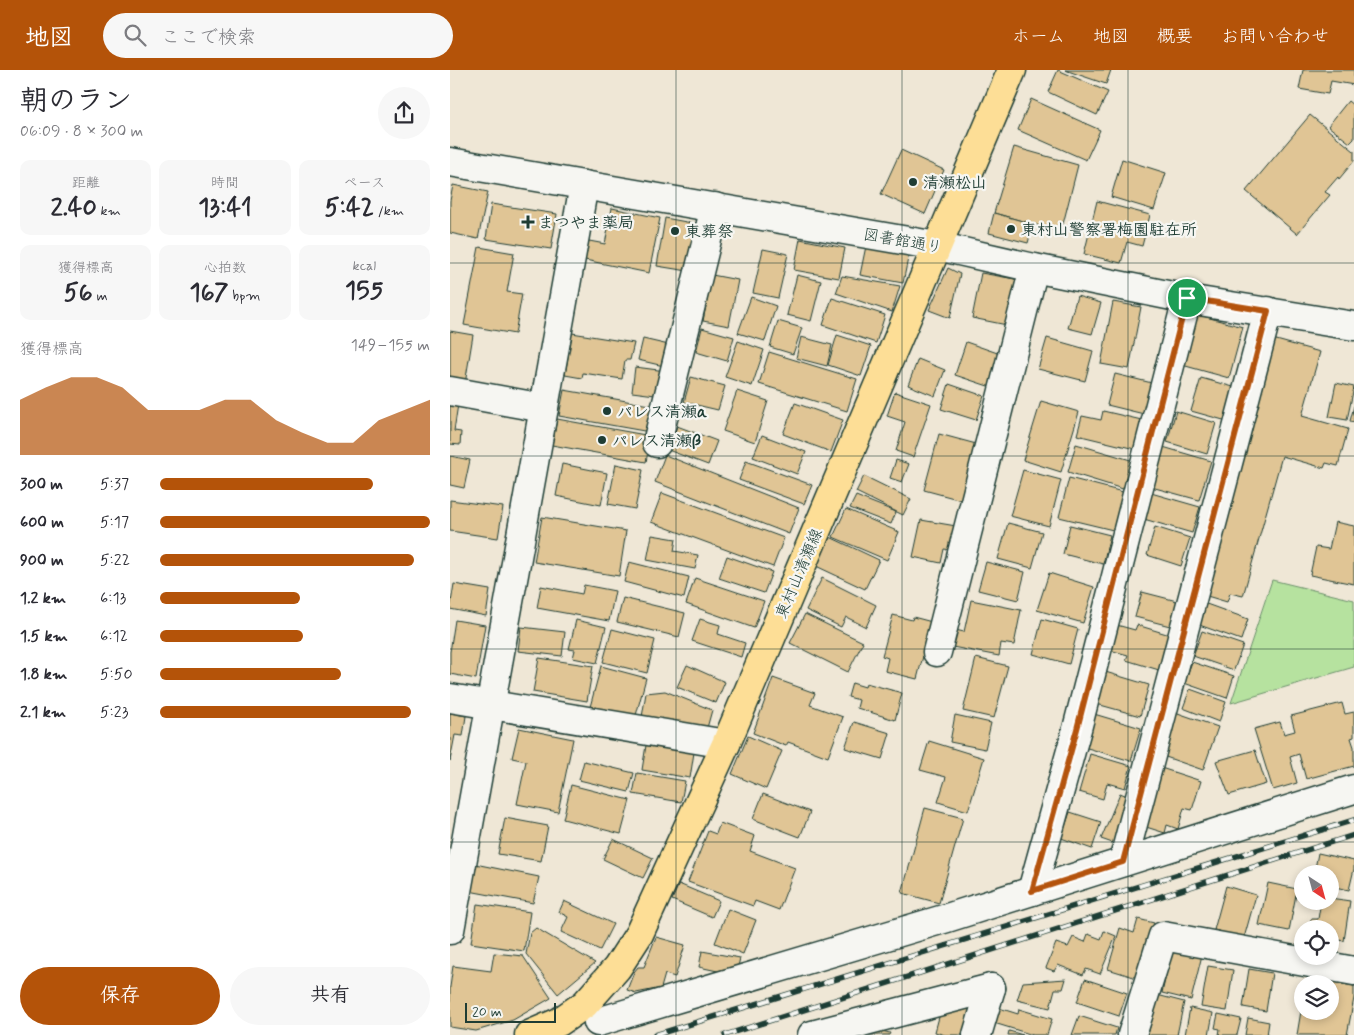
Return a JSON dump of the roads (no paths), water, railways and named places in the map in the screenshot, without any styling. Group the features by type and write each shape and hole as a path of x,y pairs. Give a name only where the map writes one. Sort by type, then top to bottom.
{"main road":[{"name":"東村山清瀬線","path":"529,1035 559,1022 593,1020 617,968 638,934 726,744 1012,70"}],"street":[{"name":"図書館通り","path":"450,162 937,246 1034,268 1187,298 1354,326"},
{"path":"450,930 584,185"},
{"path":"657,443 715,207"},
{"path":"937,652 1034,268"},
{"path":"1032,891 1077,729 1187,298"},
{"path":"1123,862 1268,311"},
{"path":"450,391 544,408"},
{"path":"450,698 726,744"},
{"path":"593,1020 1032,891 1354,789"},
{"path":"1132,1035 1163,936 1354,971"},
{"path":"812,1035 991,988 977,1035"}],"railway":[{"path":"655,1035 1354,820"},
{"path":"725,1035 1354,835"}],"place":[{"name":"清瀬松山","path":"913,182"},
{"name":"まつやま薬局","path":"528,222"},
{"name":"東村山警察署梅園駐在所","path":"1011,229"},
{"name":"東葬祭","path":"675,231"},
{"name":"パレス清瀬α","path":"607,411"},
{"name":"パレス清瀬β","path":"602,440"}]}
